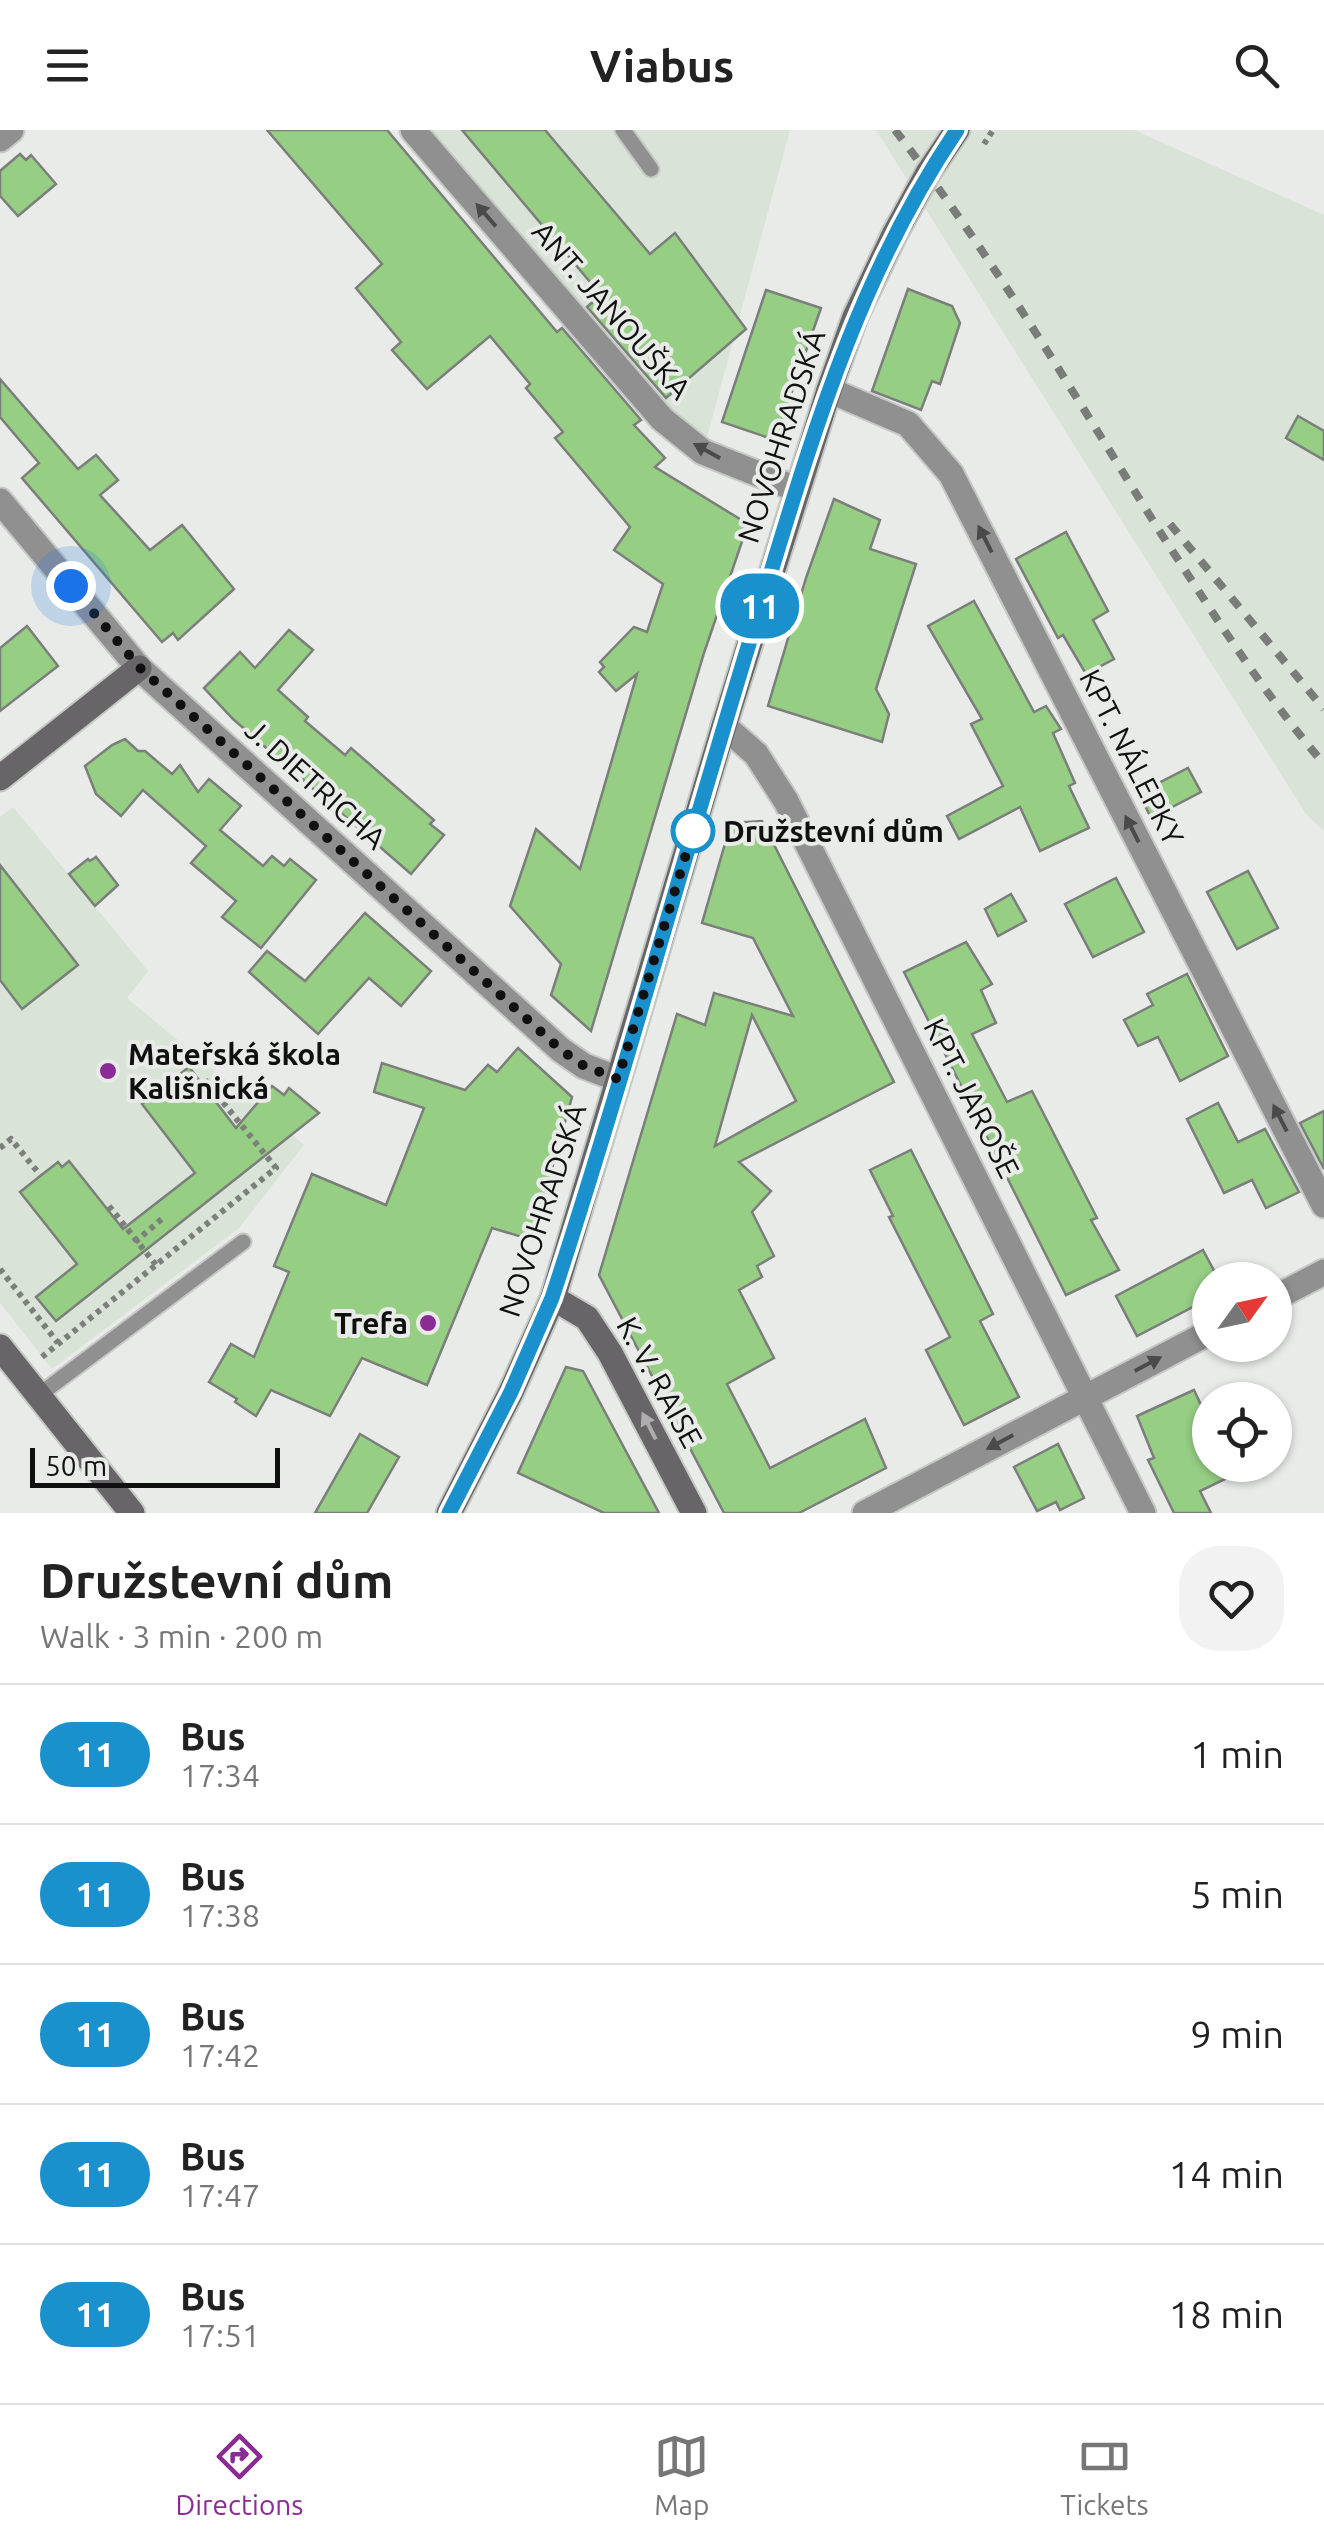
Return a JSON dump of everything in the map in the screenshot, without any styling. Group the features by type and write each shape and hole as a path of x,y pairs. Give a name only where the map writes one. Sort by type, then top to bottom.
{"main road":[{"name":"NOVOHRADSKÁ","path":"449,1513 511,1392 552,1298 796,489 855,318 928,172 958,130"},
{"path":"0,778 140,668"},
{"name":"K. V. RAISE","path":"552,1298 587,1318 610,1352 694,1513"},
{"path":"0,1346 132,1513"}],"street":[{"path":"0,139 11,130"},
{"name":"ANT. JANOUŠKA","path":"412,130 662,419 703,452 796,489"},
{"name":"KPT. NÁLEPKY","path":"829,390 908,424 952,474 1324,1205"},
{"name":"J. DIETRICHA","path":"0,501 140,668 561,1050 584,1066 618,1079"},
{"name":"KPT. JAROŠE","path":"724,726 756,754 786,801 1143,1513"},
{"path":"1292,1289 1324,1272"},
{"path":"865,1513 1192,1341"}],"lane":[{"path":"622,130 652,169"},
{"path":"38,1395 243,1242"}],"path":[{"path":"21,1373 276,1168 205,1080"},
{"path":"0,1148 11,1139 41,1176"},
{"path":"109,1206 156,1265"},
{"path":"135,1242 164,1217"},
{"path":"0,1269 58,1343"}],"shaded area":[{"path":"413,130 790,130 703,452"},
{"path":"876,130 1134,130 1324,215 1324,831 1306,814"},
{"name":"Mateřská škola Kališnická","path":"13,807 148,971 127,998 304,1145 239,1228 52,1369 0,1303 0,817"}],"building":[{"path":"267,130 387,130 557,332 562,328 641,420 634,425 665,458 655,467 748,524 704,653 591,1031 551,995 561,964 510,906 536,829 580,869 637,674 616,691 599,672 604,667 600,662 634,627 647,632 663,584 614,550 630,527 555,438 563,432 490,336 427,389 392,350 401,342 356,288 382,264"},
{"path":"462,130 545,130 650,254 675,233 746,329 666,398 587,307 601,295"},
{"path":"20,154 26,160 31,155 56,184 18,216 0,196 0,171"},
{"path":"908,289 952,306 960,323 940,384 932,381 921,410 872,391"},
{"path":"766,290 821,308 775,440 722,422"},
{"path":"0,379 78,469 96,455 118,480 100,495 150,550 182,525 234,589 178,640 173,633 162,642 22,478 39,463 0,417"},
{"path":"1298,416 1324,431 1324,460 1286,438"},
{"path":"834,499 880,520 870,549 916,564 876,689 889,714 882,742 768,706"},
{"path":"1066,532 1108,611 1093,620 1114,659 1086,674 1063,635 1058,638 1016,559"},
{"path":"974,601 1034,712 1046,706 1061,729 1053,733 1075,783 1069,786 1089,828 1040,851 1020,807 959,839 947,816 1003,786 971,724 982,719 928,626"},
{"path":"27,626 58,666 0,711 0,648"},
{"path":"289,630 313,650 278,690 308,717 305,721 345,755 351,748 434,820 430,824 444,835 411,874 233,719 204,688 240,652 255,668"},
{"path":"125,739 172,774 180,765 198,792 209,779 241,806 220,830 263,866 272,856 284,866 290,859 316,880 261,948 222,917 236,901 191,863 206,846 143,790 121,816 96,794 85,766"},
{"path":"1188,768 1201,792 1151,818 1139,793"},
{"path":"762,821 894,1082 739,1162 771,1191 752,1212 774,1256 757,1266 762,1277 739,1290 774,1358 727,1384 770,1468 865,1419 886,1468 799,1513 724,1513 599,1275 677,1014 705,1025 714,993 793,1016 753,938 702,923 731,823","holes":["752,1015 796,1101 715,1146"]},
{"path":"96,857 118,885 95,906 69,874"},
{"path":"0,865 78,965 22,1009 0,980"},
{"path":"1248,871 1278,928 1237,949 1207,892"},
{"path":"1116,878 1144,932 1093,957 1065,904"},
{"path":"1011,894 1026,921 998,936 985,909"},
{"path":"365,913 431,971 401,1006 369,978 318,1034 249,972 267,951 305,981"},
{"path":"966,942 992,984 981,990 996,1023 972,1034 1007,1102 1032,1091 1097,1218 1091,1220 1119,1270 1066,1295 904,972"},
{"path":"1187,974 1228,1056 1180,1081 1158,1037 1138,1046 1124,1020 1153,1005 1147,994"},
{"path":"518,1048 572,1097 532,1240 492,1228 427,1385 362,1358 330,1416 271,1390 256,1416 209,1382 231,1344 254,1357 289,1272 274,1266 312,1174 386,1205 424,1108 374,1092 382,1063 465,1090 488,1065 497,1072"},
{"path":"189,1067 236,1128 272,1086 284,1095 289,1088 319,1113 56,1321 36,1297 77,1264 20,1192 58,1162 62,1167 69,1161 123,1229 195,1173 142,1104"},
{"path":"1218,1103 1238,1142 1265,1129 1299,1192 1266,1208 1252,1180 1224,1193 1187,1119"},
{"path":"1324,1111 1324,1169 1300,1123"},
{"path":"911,1150 993,1314 980,1321 1019,1397 964,1425 926,1350 950,1337 889,1217 893,1216 870,1170"},
{"path":"1203,1250 1209,1262 1192,1262 1192,1307 1137,1336 1116,1296"},
{"path":"566,1367 583,1371 659,1513 604,1513 518,1473"},
{"path":"1192,1391 1192,1482 1219,1482 1200,1491 1211,1513 1174,1513 1148,1460 1154,1458 1137,1416"},
{"path":"360,1434 399,1457 367,1513 315,1513"},
{"path":"1058,1444 1084,1498 1060,1510 1056,1502 1037,1511 1014,1467"}],"railway":[{"path":"895,130 1000,278 1239,652 1324,764"},
{"path":"1170,524 1324,709"}],"bus line":[{"name":"11","path":"449,1513 511,1392 567,1254 786,523 855,318 928,172 957,130"}],"place":[{"name":"Družstevní dům","path":"693,831"},
{"name":"Mateřská škola Kališnická","path":"108,1071"},
{"name":"Trefa","path":"428,1323"}],"route":[{"path":"71,586 140,668 561,1050 584,1066 618,1079 693,831"}]}
